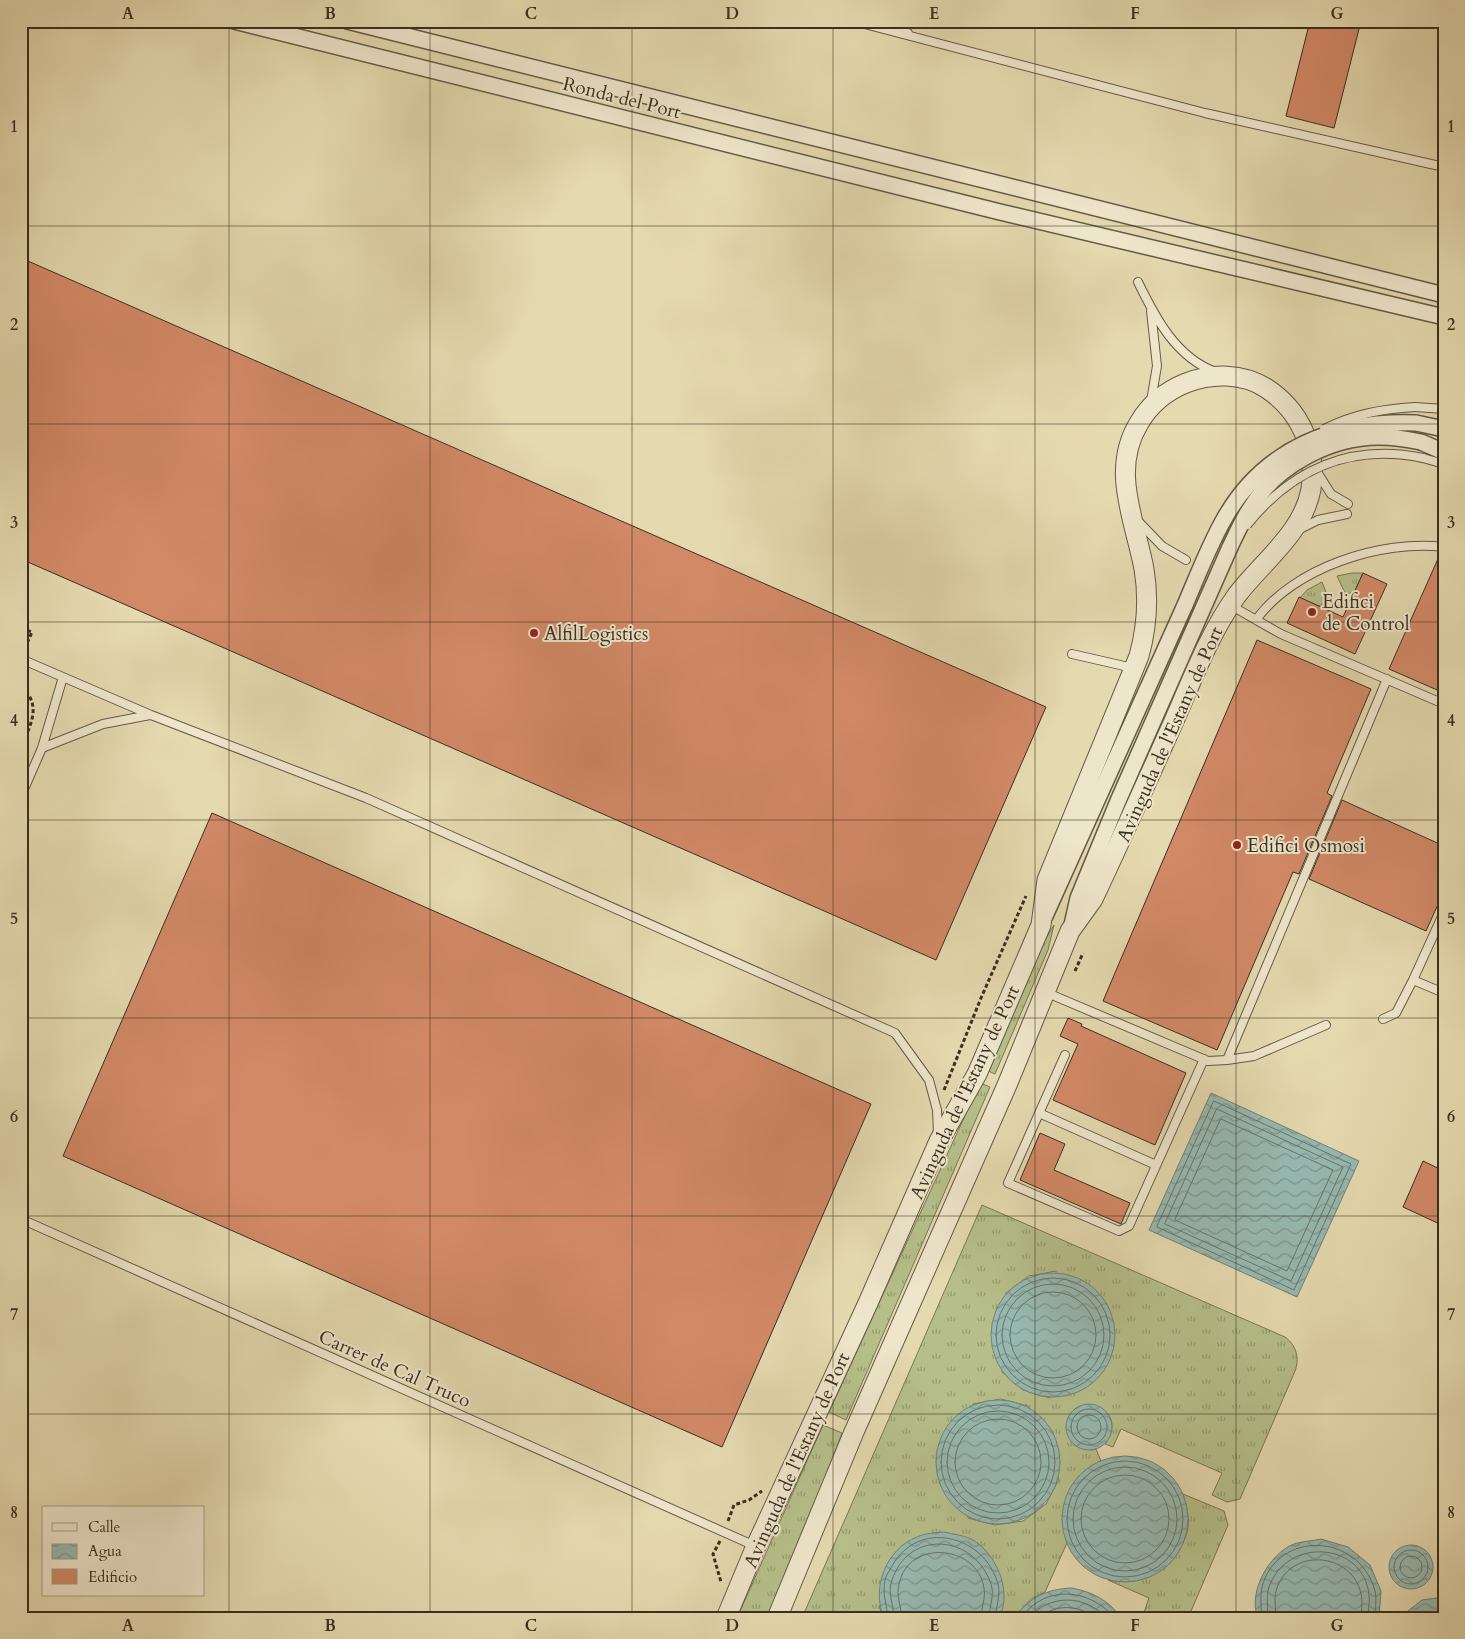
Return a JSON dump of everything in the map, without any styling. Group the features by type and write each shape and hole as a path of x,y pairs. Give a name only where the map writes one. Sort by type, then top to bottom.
{"street":[{"name":"Ronda del Port","path":"234,21 1000,212 1444,317"},
{"path":"347,21 1444,295"},
{"name":"Avinguda de l'Estany de Port","path":"726,1618 756,1546 868,1303 939,1141 977,1074 1041,925 1047,880 1095,760 1135,668 1144,637 1147,607 1144,570 1127,500 1125,460 1134,430 1148,408 1158,398 1183,384 1208,377 1224,376 1251,381 1264,387 1288,406 1305,432 1312,463 1308,502 1303,515 1230,605 1210,637 1093,899 1070,931 1007,1085 854,1432 777,1618"},
{"path":"1041,925 1101,796 1215,536 1234,504 1258,476 1301,443 1371,425 1416,423 1444,429"},
{"path":"1070,931 1078,898 1202,609 1230,547 1252,506 1262,492 1286,470 1311,454 1337,443 1378,436 1421,442 1444,452"}],"lane":[{"path":"853,21 1205,113 1444,167"},
{"path":"893,21 912,36"},
{"path":"1138,282 1151,309 1180,348 1202,366 1224,376"},
{"path":"1148,408 1157,366 1151,309"},
{"path":"1301,443 1354,416 1415,407 1444,409"},
{"path":"1230,547 1262,507 1300,476 1315,468 1343,458 1368,454 1394,453 1444,464"},
{"path":"1312,463 1325,488 1348,504"},
{"path":"1127,500 1134,514 1151,536 1162,546 1186,560"},
{"path":"1286,538 1307,524 1347,514"},
{"path":"1256,620 1276,596 1327,566 1358,555 1389,549 1444,547"},
{"path":"1230,605 1282,634 1444,704"},
{"path":"1072,654 1135,668"},
{"path":"21,659 151,715 366,798 895,1033 929,1080 937,1110 939,1141"},
{"path":"21,796 42,748 63,677"},
{"path":"1227,1060 1387,680"},
{"path":"42,748 103,724 151,715"},
{"path":"1382,1019 1396,1013 1444,912"},
{"path":"1413,980 1444,993"},
{"path":"1045,992 1204,1059 1227,1060 1254,1056 1326,1025"},
{"path":"1065,1054 1008,1183 1119,1231 1129,1226 1204,1059"},
{"path":"1039,1113 1156,1165"},
{"name":"Carrer de Cal Truco","path":"21,1219 756,1546"}],"path":[{"path":"21,628 32,632 25,650"},
{"path":"21,687 30,696 34,716 21,747"},
{"name":"Avinguda de l'Estany de Port","path":"937,1110 981,998 1028,893"},
{"name":"Avinguda de l'Estany de Port","path":"721,1586 722,1578 713,1554 734,1505 749,1500 764,1490"}],"green space":[{"path":"1363,573 1354,593 1345,593 1337,576"},
{"path":"1322,582 1329,600 1319,606 1300,598 1307,590"},
{"path":"1054,925 1048,950 995,1074 986,1070 1041,947"},
{"path":"980,1083 990,1087 846,1420 829,1412"},
{"path":"982,1205 1285,1337 1292,1344 1297,1357 1295,1371 1240,1499 1227,1502 1212,1495 1222,1473 1121,1429 1113,1447 1105,1444 1112,1430 1111,1419 1105,1411 1095,1406 1085,1406 1075,1409 1069,1418 1067,1431 1092,1450 1096,1449 1101,1461 1087,1469 1062,1515 1067,1543 1045,1592 1031,1599 1014,1618 999,1618 1002,1612 879,1606 884,1618 802,1618","holes":["1056,1271 1050,1398 1023,1390 1002,1372 1006,1293 1029,1276","1001,1399 1028,1406 1059,1479 1046,1504 1023,1521 995,1525 968,1518 973,1404"]},
{"path":"823,1425 842,1433 799,1546 768,1618 737,1618"},
{"path":"1183,1494 1224,1511 1228,1525 1188,1618 1142,1618 1149,1598 1108,1580 1126,1582 1140,1580 1152,1574 1180,1547 1187,1532 1188,1524"}],"water":[{"path":"1211,1093 1359,1161 1297,1297 1149,1230"},
{"path":"1053,1273 1077,1278 1088,1283 1097,1291 1105,1300 1110,1311 1115,1335 1110,1359 1105,1370 1097,1379 1088,1387 1077,1392 1053,1397 1029,1392 1018,1387 1009,1379 1001,1370 996,1359 991,1335 996,1311 1001,1300 1009,1291 1018,1283 1029,1278"},
{"path":"998,1400 1022,1405 1033,1410 1042,1418 1050,1427 1055,1438 1060,1462 1055,1486 1050,1497 1042,1506 1033,1514 1022,1519 998,1524 974,1519 963,1514 954,1506 946,1497 941,1486 936,1462 941,1438 946,1427 954,1418 963,1410 974,1405"},
{"path":"1089,1404 1102,1408 1108,1414 1112,1427 1108,1440 1102,1446 1089,1450 1076,1446 1070,1440 1066,1427 1070,1414 1076,1408"},
{"path":"1125,1456 1149,1461 1170,1474 1183,1495 1188,1519 1183,1543 1170,1564 1149,1577 1125,1582 1101,1577 1080,1564 1067,1543 1062,1519 1067,1495 1080,1474 1101,1461"},
{"path":"944,1532 971,1539 988,1553 995,1563 1003,1585 1004,1597 1003,1608 999,1618 884,1618 879,1594 884,1571 890,1560 897,1550 917,1537"},
{"path":"1321,1539 1348,1547 1370,1565 1381,1591 1379,1618 1258,1618 1255,1608 1258,1586 1269,1565 1285,1549 1294,1544"},
{"path":"1407,1545 1415,1545 1427,1551 1433,1567 1427,1583 1415,1589 1407,1589 1395,1583 1389,1571 1389,1563 1395,1551"},
{"path":"1072,1588 1100,1598 1111,1606 1121,1618 1014,1618 1026,1605 1040,1595 1055,1590"},
{"path":"1444,1597 1444,1618 1399,1618 1422,1600"}],"building":[{"path":"1310,21 1361,21 1334,128 1286,116"},
{"name":"AlfilLogistics","path":"21,258 1046,707 936,960 21,559"},
{"path":"1441,552 1444,553 1444,693 1389,669"},
{"name":"Edifici de Control","path":"1363,573 1387,584 1355,654 1287,623 1299,597 1343,617"},
{"name":"Edifici Osmosi","path":"1257,640 1371,689 1327,793 1332,796 1299,874 1293,872 1217,1050 1103,1001"},
{"path":"1342,800 1444,846 1444,891 1426,931 1309,879"},
{"path":"212,813 871,1104 722,1447 63,1156"},
{"path":"1068,1018 1082,1024 1081,1026 1186,1073 1155,1145 1053,1100 1078,1044 1060,1036"},
{"path":"1040,1133 1065,1144 1054,1170 1130,1203 1121,1224 1020,1180"},
{"path":"1423,1161 1444,1171 1444,1226 1403,1207"}],"place":[{"name":"Edifici de Control","path":"1312,612"},
{"name":"AlfilLogistics","path":"534,633"},
{"name":"Edifici Osmosi","path":"1237,845"}]}
